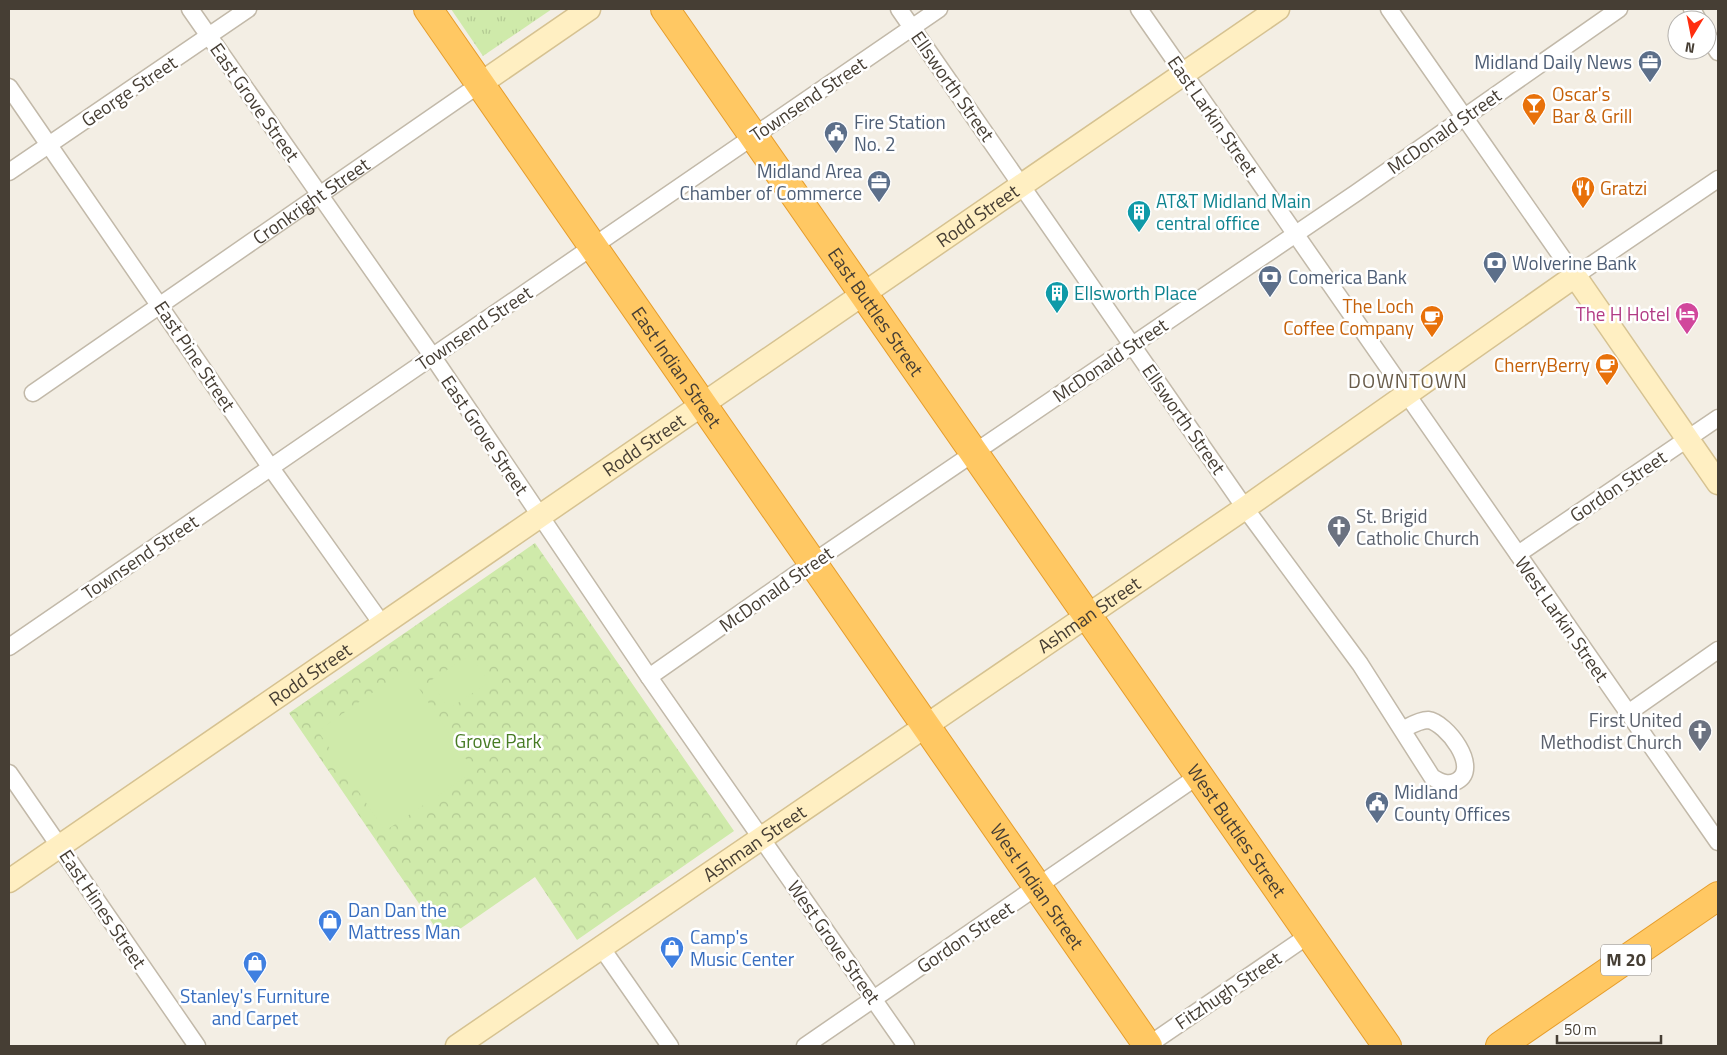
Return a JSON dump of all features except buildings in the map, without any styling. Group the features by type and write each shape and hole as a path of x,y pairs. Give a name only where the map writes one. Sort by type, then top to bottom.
{"highway":[{"name":"East Indian Street","path":"428,9 924,725"},
{"name":"East Buttles Street","path":"666,9 1086,615"},
{"name":"West Buttles Street","path":"1086,615 1387,1046"},
{"name":"West Indian Street","path":"924,725 1148,1046"},
{"name":"M 20","path":"1500,1046 1718,896"}],"street":[{"name":"East Grove Street","path":"190,9 433,356 649,677 761,837"},
{"name":"George Street","path":"9,172 248,9"},
{"name":"Cronkright Street","path":"34,393 589,9"},
{"name":"Ellsworth Street","path":"899,9 1245,508 1360,664 1402,730"},
{"name":"Townsend Street","path":"9,647 939,9"},
{"name":"East Larkin Street","path":"1139,9 1407,395"},
{"name":"Rodd Street","path":"9,881 1278,9"},
{"path":"1389,9 1718,483"},
{"name":"McDonald Street","path":"649,677 812,563 1295,234 1619,9"},
{"name":"East Pine Street","path":"9,87 271,468 382,624"},
{"name":"Ashman Street","path":"457,1046 924,725 1245,508 1575,276 1718,179"},
{"name":"West Larkin Street","path":"1407,395 1718,842"},
{"name":"Gordon Street","path":"1518,554 1718,418"},
{"path":"1628,713 1718,650"},
{"name":"East Hines Street","path":"9,773 197,1046"},
{"name":"Gordon Street","path":"805,1046 1198,776"},
{"name":"West Grove Street","path":"761,837 906,1046"},
{"name":"Fitzhugh Street","path":"1148,1046 1309,935"},
{"path":"601,947 670,1046"}],"green space":[{"path":"451,9 552,9 483,56"},
{"name":"Grove Park","path":"535,543 734,831 577,940 535,877 444,940 289,713"},
{"path":"470,655 489,682 449,709 430,681"},
{"path":"406,669 474,771 385,831 318,731"}],"place":[{"name":"Midland Daily News","path":"1650,83"},
{"name":"Oscar's Bar & Grill","path":"1534,126"},
{"name":"Fire Station No. 2","path":"836,154"},
{"name":"Midland Area Chamber of Commerce","path":"879,203"},
{"name":"Gratzi","path":"1583,209"},
{"name":"AT&T Midland Main central office","path":"1139,233"},
{"name":"Wolverine Bank","path":"1495,284"},
{"name":"Comerica Bank","path":"1270,298"},
{"name":"Ellsworth Place","path":"1057,314"},
{"name":"The H Hotel","path":"1687,335"},
{"name":"The Loch Coffee Company","path":"1432,338"},
{"name":"CherryBerry","path":"1607,386"},
{"name":"St. Brigid Catholic Church","path":"1339,548"},
{"name":"First United Methodist Church","path":"1700,752"},
{"name":"Midland County Offices","path":"1377,824"},
{"name":"Dan Dan the Mattress Man","path":"330,942"},
{"name":"Camp's Music Center","path":"672,969"},
{"name":"Stanley's Furniture and Carpet","path":"255,984"}],"district":[{"name":"DOWNTOWN","path":"1408,381"}]}
